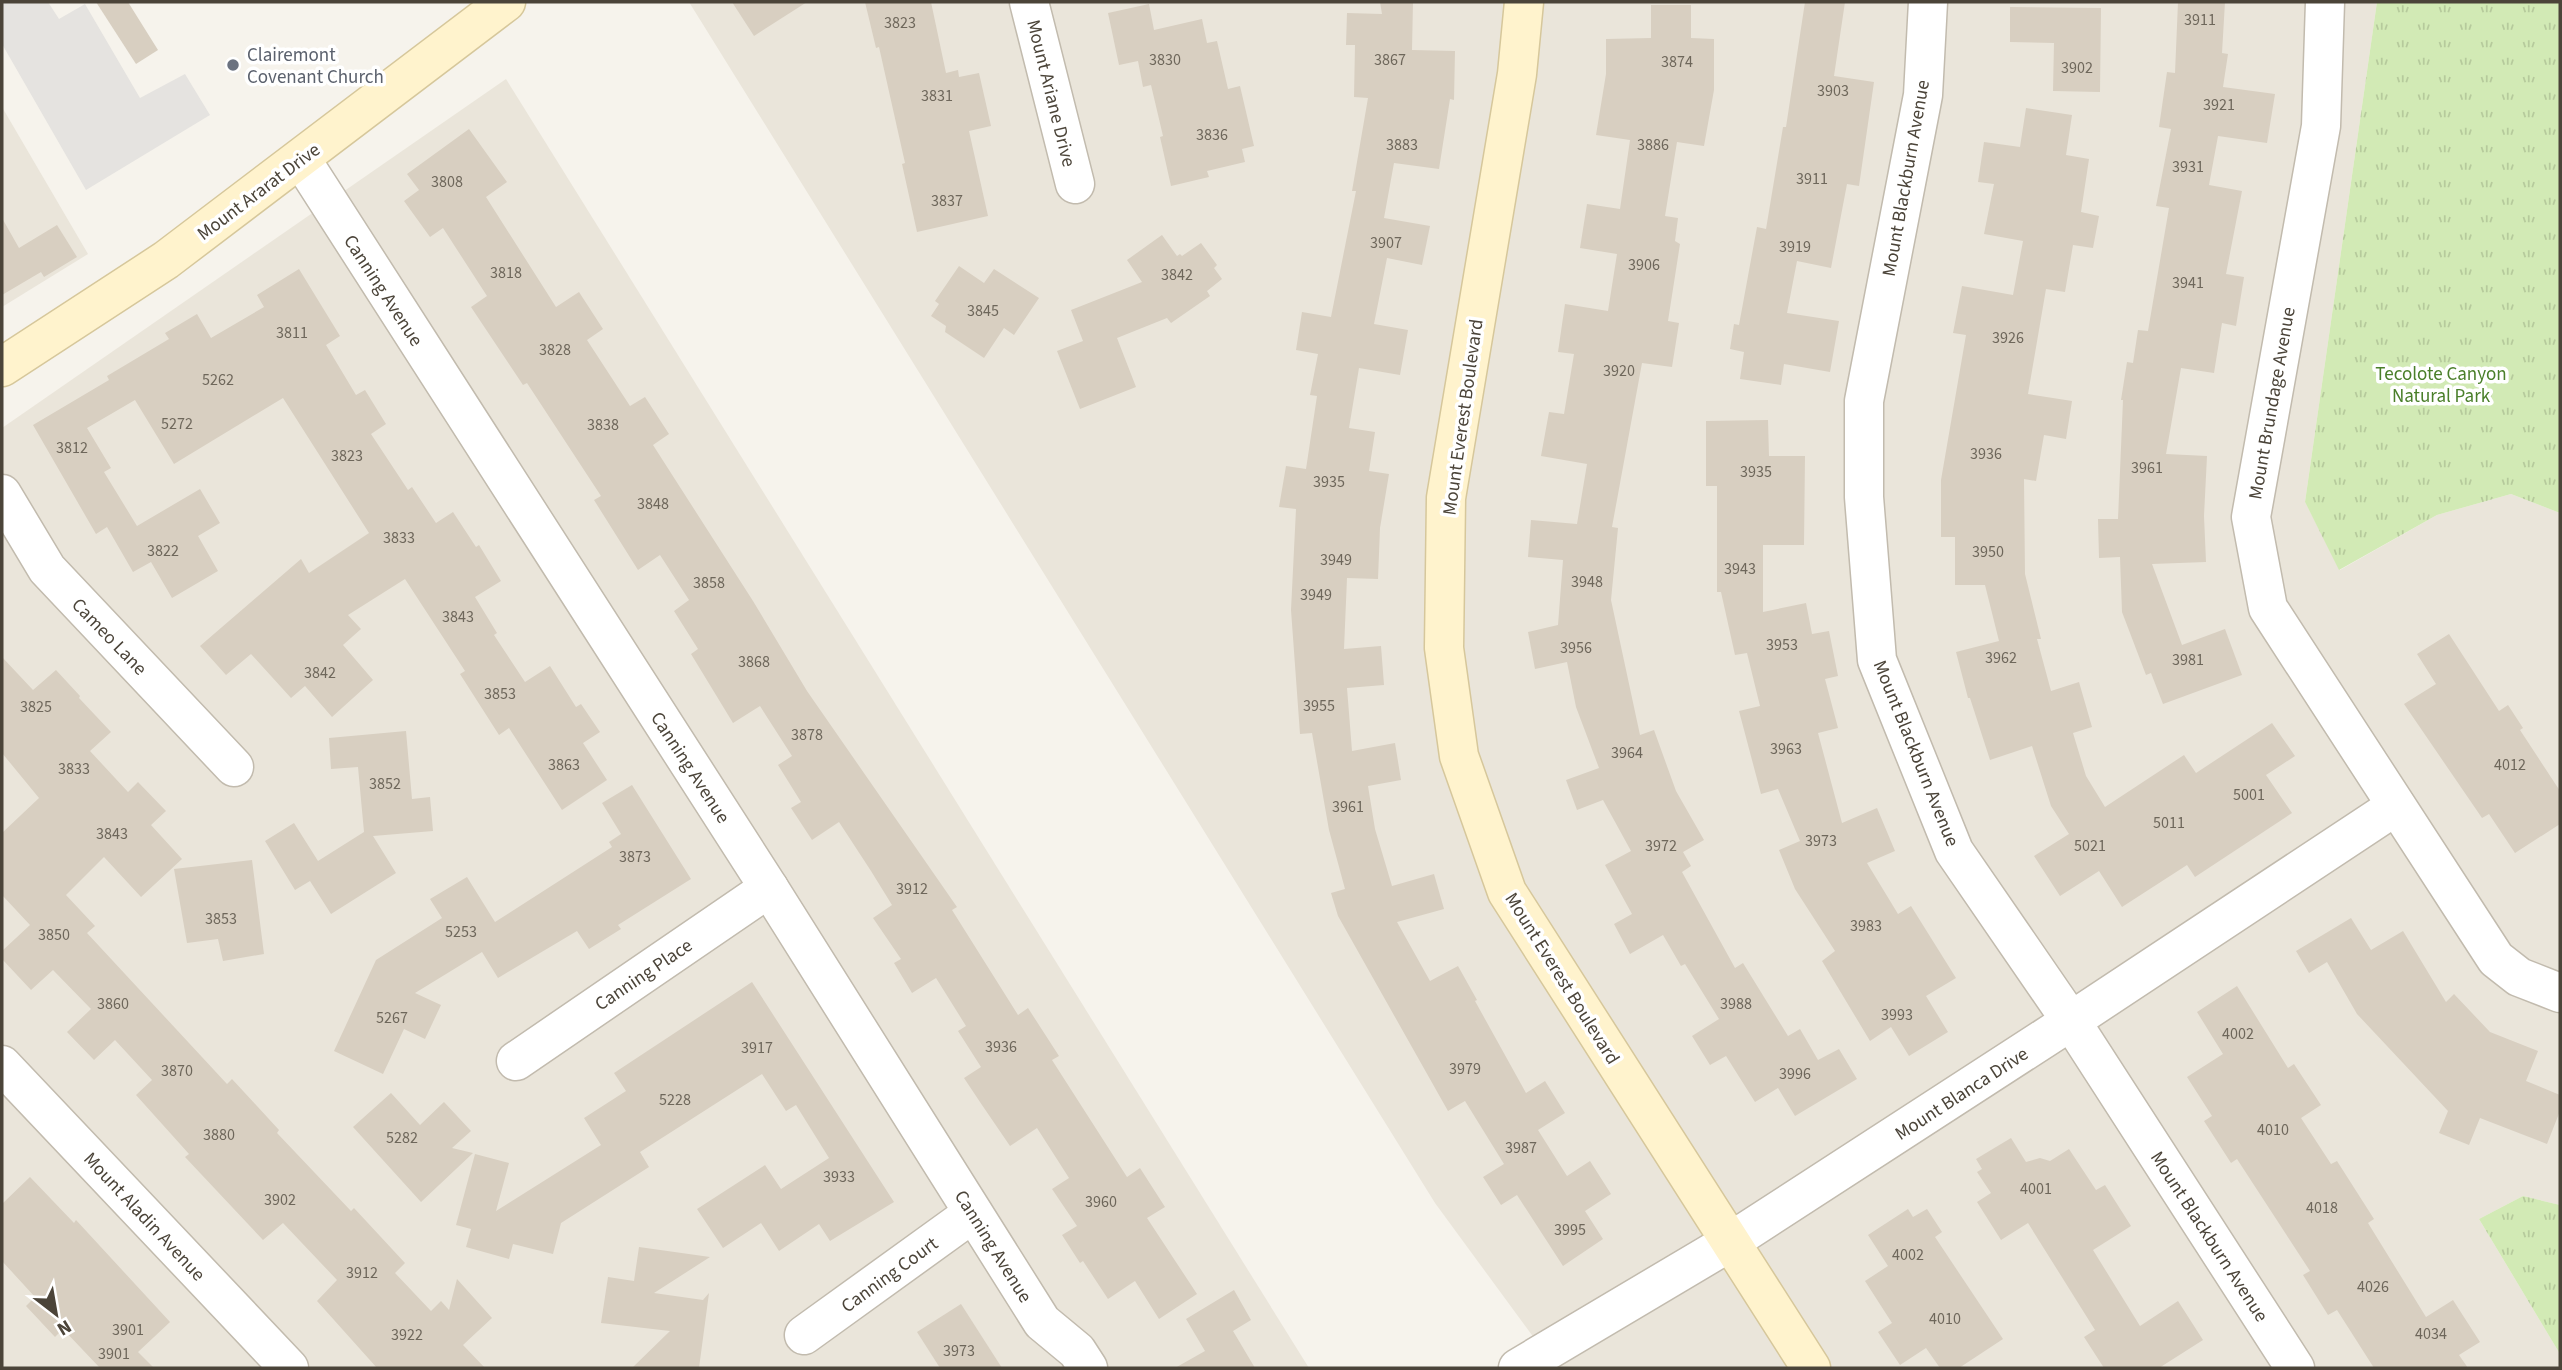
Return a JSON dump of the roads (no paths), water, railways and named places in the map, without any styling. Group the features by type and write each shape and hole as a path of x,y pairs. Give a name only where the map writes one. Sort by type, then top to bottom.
{"street":[{"name":"Mount Ararat Drive","path":"2,367 166,260 506,2"},
{"name":"Mount Ariane Drive","path":"1029,2 1075,184"},
{"name":"Mount Everest Boulevard","path":"1524,2 1517,74 1446,498 1444,648 1458,756 1507,892 1811,1368"},
{"name":"Mount Blackburn Avenue","path":"1928,2 1923,95 1864,401 1864,497 1877,660 1954,851 2071,1021 2295,1368"},
{"name":"Mount Brundage Avenue","path":"2325,2 2321,126 2251,517 2268,608 2496,959 2519,976 2560,993"},
{"name":"Canning Avenue","path":"301,159 769,888 1042,1322 1077,1351 1088,1368"},
{"name":"Cameo Lane","path":"2,494 47,569 234,767"},
{"name":"Mount Blanca Drive","path":"1518,1368 1730,1242 2396,806"},
{"name":"Canning Place","path":"516,1061 769,888"},
{"name":"Mount Aladin Avenue","path":"2,1065 289,1368"},
{"name":"Canning Court","path":"804,1335 973,1213"}],"place":[{"name":"Clairemont Covenant Church","path":"233,65"}],"park label":[{"name":"Tecolote Canyon Natural Park","path":"2441,384"}]}
